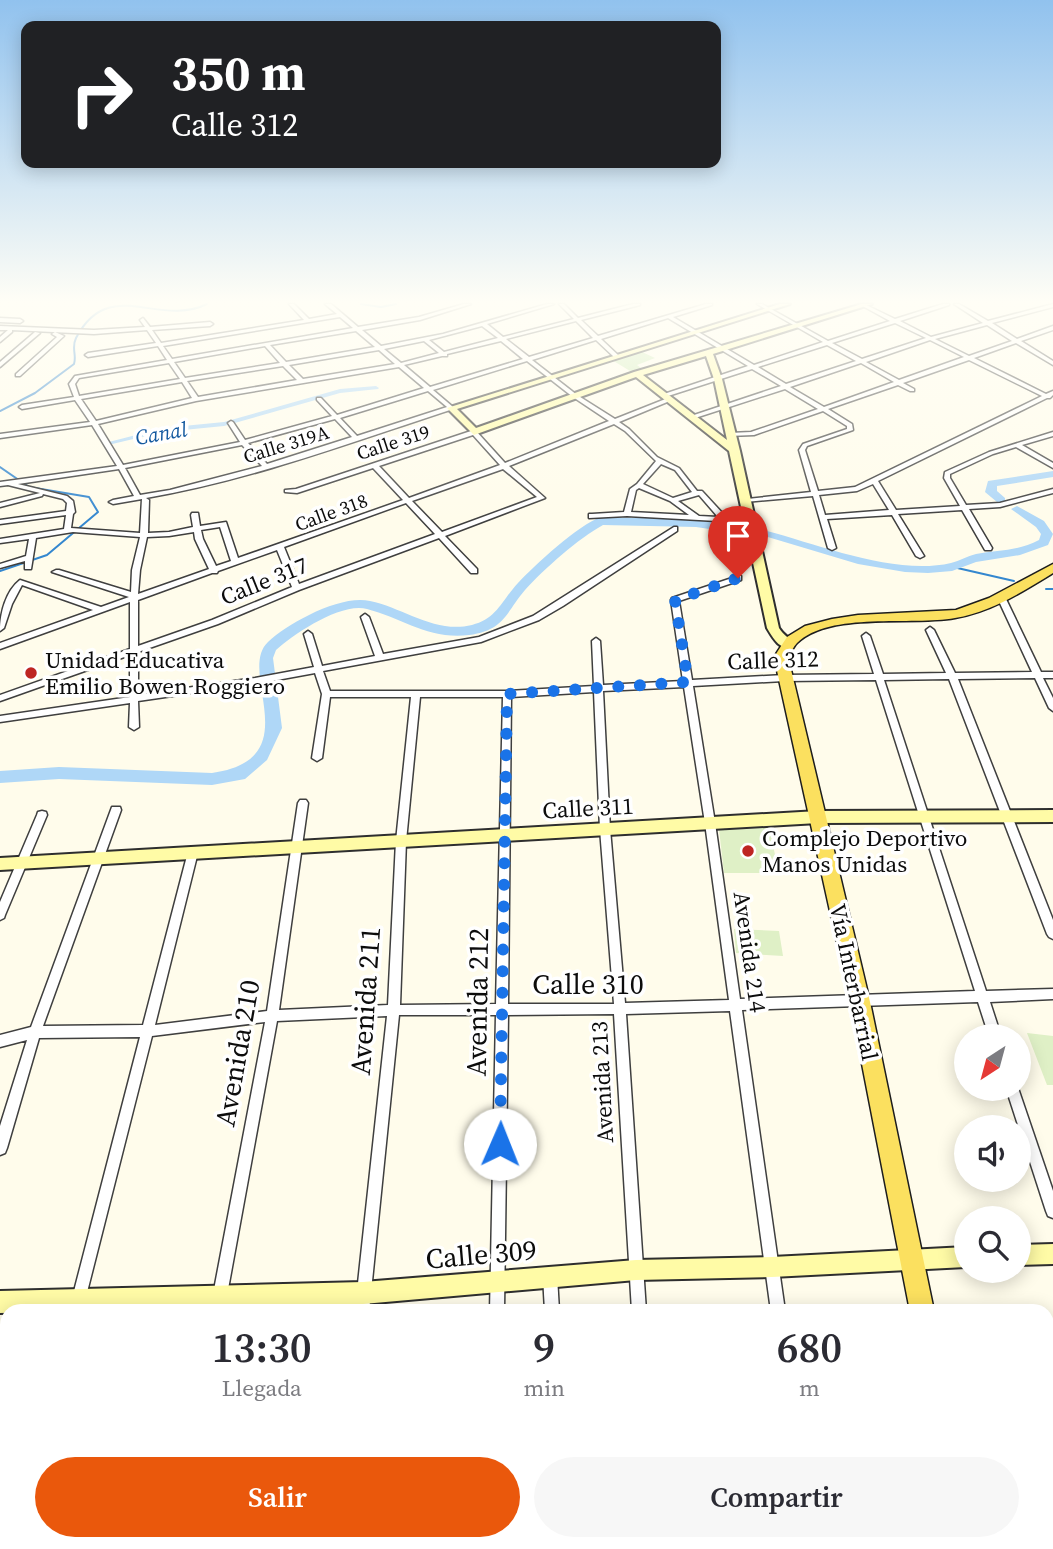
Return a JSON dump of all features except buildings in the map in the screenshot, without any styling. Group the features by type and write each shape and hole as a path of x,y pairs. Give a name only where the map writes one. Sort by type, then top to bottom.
{"main road":[{"path":"788,644 808,631 829,623 934,618 974,609 1002,599 1053,568"},
{"name":"Vía Interbarrial","path":"788,644 781,657 783,678 860,1002 921,1304"}],"street":[{"path":"81,376 77,377 72,384 77,398 141,498 144,535 134,597 132,652 134,727"},
{"path":"180,376 196,399"},
{"path":"22,407 211,376"},
{"path":"296,376 302,382"},
{"path":"0,436 93,423 196,399 335,376"},
{"path":"414,376 451,408 504,466"},
{"path":"7,483 122,467 243,442 336,417 467,376"},
{"name":"Calle 319","path":"287,491 297,491 374,466 631,376"},
{"path":"640,376 735,451"},
{"name":"Calle 318","path":"0,646 408,502 726,376"},
{"path":"772,376 850,425 850,430 806,445 802,450 815,495 825,517 832,548"},
{"path":"693,418 816,376"},
{"path":"886,376 912,390"},
{"path":"730,435 752,433 912,376"},
{"path":"1009,376 1050,395"},
{"path":"550,377 627,430 660,461 677,469 695,492"},
{"name":"Calle 319A","path":"113,502 192,487 266,467 550,377"},
{"path":"718,379 773,628 780,640 788,644"},
{"path":"747,501 849,491 875,481 1050,395"},
{"path":"318,399 356,439"},
{"path":"231,424 266,467"},
{"path":"988,548 947,478 947,473 1017,445 1053,434"},
{"path":"1017,445 1053,466"},
{"path":"627,514 636,487 660,461"},
{"path":"374,466 474,571"},
{"name":"Calle 317","path":"0,698 215,622 296,588 541,498 504,466"},
{"path":"875,481 920,556"},
{"path":"7,483 65,497 71,502 70,531"},
{"path":"636,487 672,500 695,516"},
{"path":"825,517 1000,505 1053,491"},
{"path":"672,500 695,492 705,494 723,518"},
{"path":"0,505 47,493"},
{"path":"0,522 71,512"},
{"path":"592,516 627,514 750,520"},
{"path":"194,515 214,571"},
{"path":"0,541 70,531 144,535 223,524 236,563"},
{"path":"0,719 135,701 481,639 537,618 674,529"},
{"path":"0,566 29,561 33,535"},
{"path":"280,547 296,588"},
{"path":"56,572 134,597"},
{"name":"Avenida 214","path":"738,578 675,600 710,823 777,1304"},
{"path":"0,628 8,604 20,582 102,610"},
{"path":"1002,599 1053,708"},
{"path":"365,617 380,657"},
{"path":"930,630 952,676 1053,934"},
{"path":"308,634 326,694 317,758"},
{"path":"866,636 991,1024"},
{"name":"Avenida 213","path":"596,641 606,830 621,1009 638,1304"},
{"name":"Calle 312","path":"326,694 507,694 783,678 1053,675"},
{"name":"Avenida 212","path":"497,1304 504,1009 507,694"},
{"name":"Avenida 211","path":"363,1302 394,1010 401,841 416,695"},
{"name":"Avenida 210","path":"219,1303 272,1016 303,803"},
{"path":"0,1148 35,1032 116,810"},
{"path":"0,915 41,816"},
{"name":"Calle 311","path":"0,864 818,817 1053,816"},
{"path":"78,1304 193,852"},
{"name":"Calle 310","path":"0,1041 35,1032 148,1031 272,1016 394,1010 621,1009 1053,994"},
{"path":"1016,1101 1053,1211"},
{"path":"1031,1255 1053,1254"},
{"name":"Calle 309","path":"172,1304 363,1302 497,1280 550,1276 954,1257"},
{"path":"550,1276 551,1304"},
{"name":"Calle 309","path":"0,1302 38,1304"}],"green space":[{"name":"Complejo Deportivo Manos Unidas","path":"769,827 779,873 724,873 719,829"},
{"path":"734,929 779,931 783,956 736,953"},
{"path":"1031,1033 1053,1036 1053,1085 1047,1085 1031,1043"}],"waterway":[{"path":"0,411 35,393 57,376"},
{"name":"Canal","path":"108,443 163,430 224,424 340,391 376,388"},
{"path":"0,467 29,487 89,497 98,512 47,555 0,571"},
{"path":"1001,500 991,492 992,483 1053,474"},
{"path":"767,535 881,565 928,569 952,567 974,559 1020,552 1044,542 1047,534 1040,524 1017,509"},
{"path":"0,777 59,773 212,779 239,775 262,756 274,728 266,658 270,648 289,633 316,618 343,607 367,604 435,629 471,630 488,625 503,614 529,579 590,527 601,521 696,523 743,530"},
{"path":"953,567 1014,581"},
{"path":"1046,589 1053,589"}],"place":[{"name":"Unidad Educativa Emilio Bowen Roggiero","path":"31,673"},
{"name":"Complejo Deportivo Manos Unidas","path":"748,851"}],"route":[{"path":"500,1144 507,694 688,682 675,600 738,578"}]}
